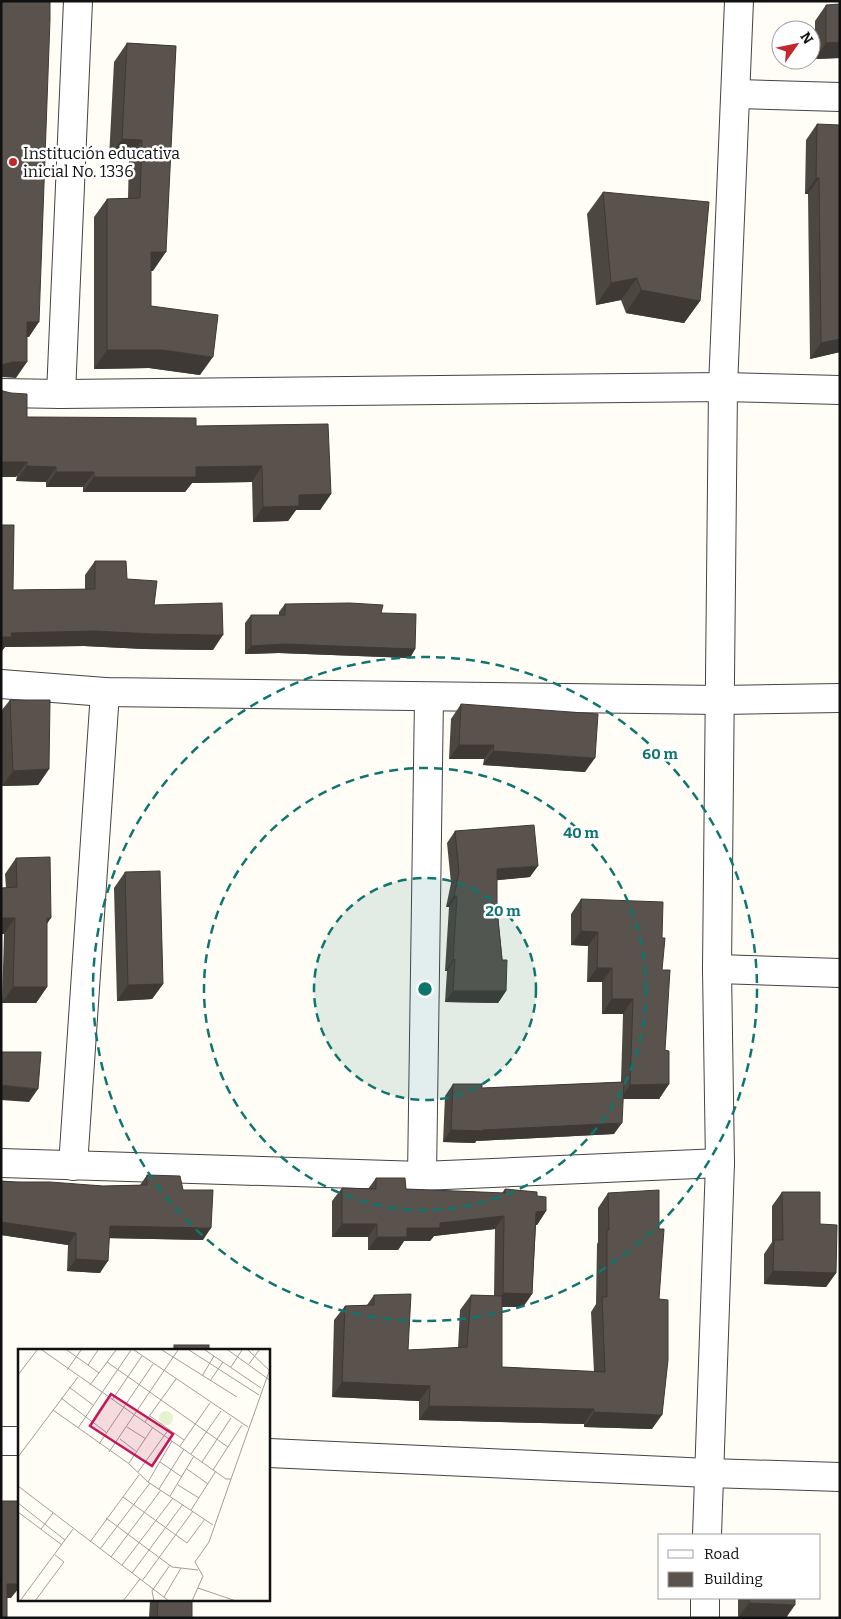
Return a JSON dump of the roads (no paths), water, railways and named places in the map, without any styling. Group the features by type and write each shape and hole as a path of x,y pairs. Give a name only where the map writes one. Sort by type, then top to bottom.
{"street":[{"path":"62,394 78,1"},
{"path":"707,1534 720,1163 718,969 723,386 739,1"},
{"path":"736,94 840,97"},
{"path":"1,393 62,394 723,386 840,390"},
{"path":"1,684 105,692 720,700 840,698"},
{"path":"73,1166 105,692"},
{"path":"422,1176 429,697"},
{"path":"718,969 840,973"},
{"path":"1,1163 422,1176 720,1163"},
{"path":"1,1441 18,1441"},
{"path":"270,1453 840,1477"},
{"path":"705,1599 705,1618"}],"place":[{"name":"Institución educativa inicial No. 1336","path":"13,162"}]}
